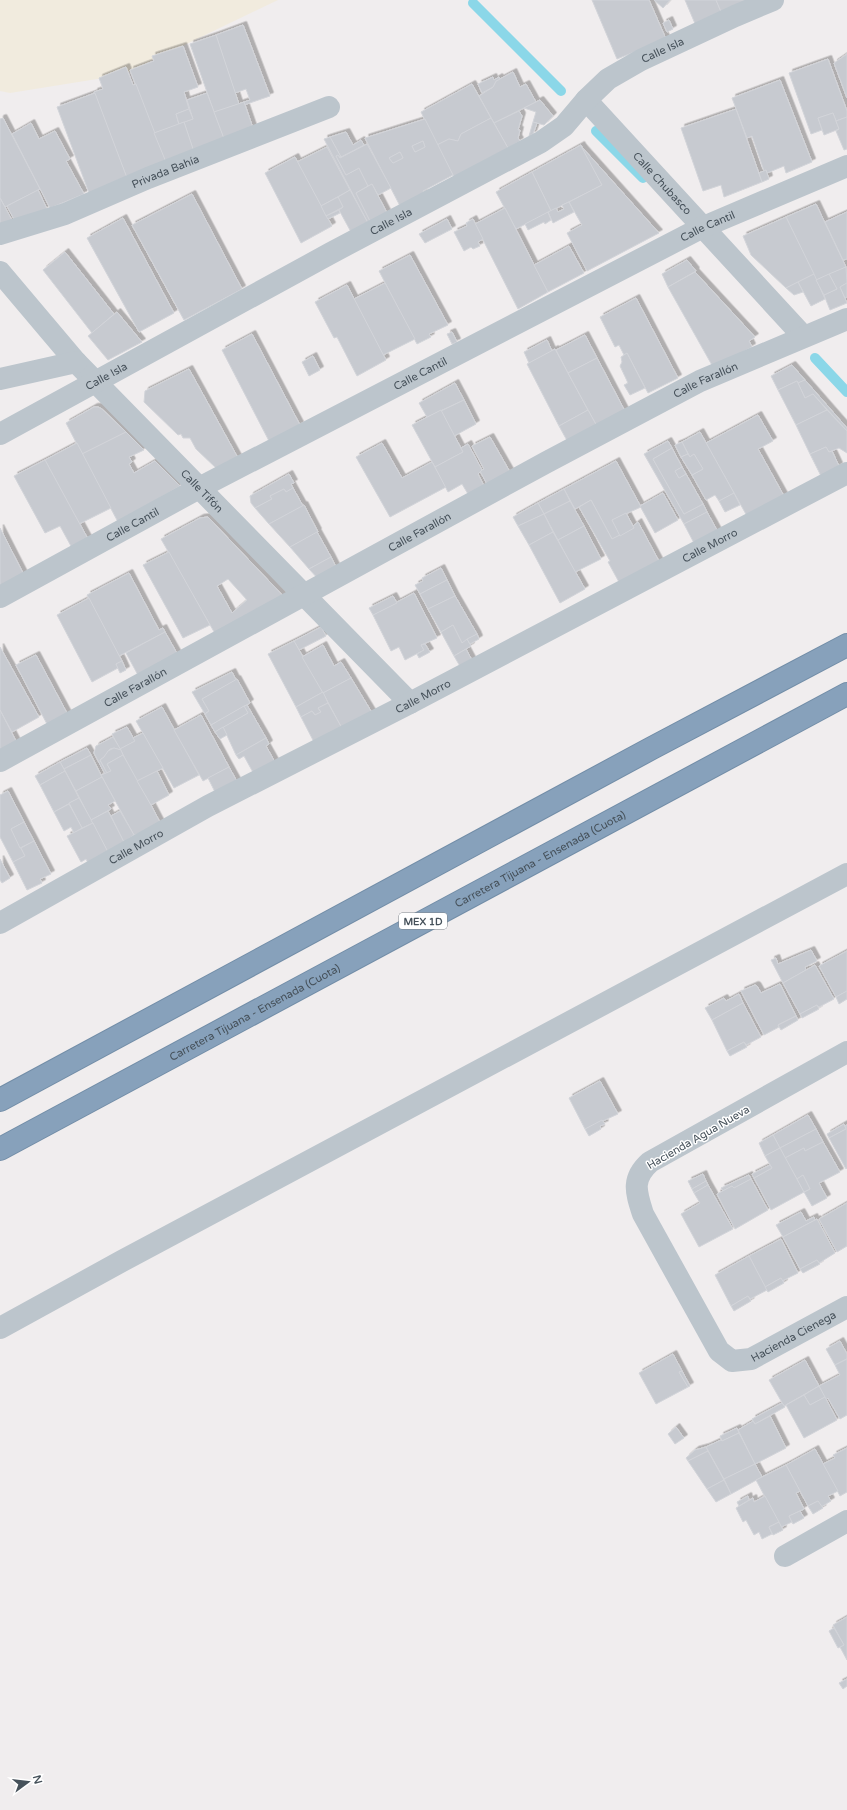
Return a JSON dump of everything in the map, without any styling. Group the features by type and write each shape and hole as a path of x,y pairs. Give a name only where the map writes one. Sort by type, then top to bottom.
{"highway":[{"path":"0,1100 652,748 847,645"},
{"name":"Carretera Tijuana - Ensenada (Cuota)","path":"0,1149 847,694"}],"street":[{"name":"Calle Isla","path":"0,434 331,253 542,142 564,126 586,100 608,79 641,60 773,0"},
{"name":"Calle Chubasco","path":"586,100 674,196 701,228 803,336"},
{"name":"Privada Bahía","path":"0,234 65,214 329,107"},
{"name":"Calle Cantil","path":"0,597 199,488 701,228 847,166"},
{"name":"Calle Tifón","path":"0,272 76,362 410,703"},
{"name":"Calle Farallón","path":"0,761 547,462 693,385 803,336 847,319"},
{"path":"0,379 76,362"},
{"name":"Calle Morro","path":"0,923 208,806 410,703 847,473"},
{"path":"0,1328 122,1261 847,874"},
{"name":"Hacienda Agua Nueva","path":"719,1351 643,1214 638,1196 637,1180 640,1171 650,1162 847,1052"},
{"name":"Hacienda Cienega","path":"719,1351 732,1361 751,1359 847,1307"},
{"path":"784,1556 847,1521"}],"sand":[{"path":"0,0 278,0 122,75 10,93 0,91"}],"building":[{"path":"592,0 649,0 666,39 617,59"},
{"path":"654,0 670,0 663,8"},
{"path":"685,0 716,0 722,14 696,26"},
{"path":"716,0 746,0 722,14"},
{"path":"669,20 673,29 667,32 663,23"},
{"path":"243,25 270,96 244,105 244,102 250,100 246,89 235,93 216,35"},
{"path":"216,35 239,104 214,112 190,44"},
{"path":"183,46 198,87 184,92 189,109 176,114 179,125 154,133 130,70 154,61 152,56"},
{"path":"847,54 847,98 834,63"},
{"path":"828,59 847,111 847,117 836,121 833,113 818,118 822,130 811,134 789,73"},
{"path":"126,67 133,85 136,84 166,162 127,178 94,92 103,89 99,78"},
{"path":"513,72 520,87 526,84 536,102 494,123 479,96 493,87 496,81"},
{"path":"493,77 494,80 499,77 500,79 496,81 493,87 482,93 478,84"},
{"path":"780,80 812,162 786,173 784,166 767,173 766,170 764,171 752,136 747,138 732,98"},
{"path":"472,84 491,118 461,134 458,141 449,139 437,145 421,112"},
{"path":"95,93 127,178 89,193 57,107"},
{"path":"207,93 225,141 194,152 184,122 193,119 187,100"},
{"path":"540,100 553,116 544,125 533,122 536,112 524,108"},
{"path":"244,102 254,131 225,141 214,112"},
{"path":"189,109 193,119 179,124 176,114"},
{"path":"736,109 762,182 724,197 721,185 703,191 681,128"},
{"path":"519,111 522,116 518,130 520,130 518,138 520,141 508,148 494,123"},
{"path":"833,113 839,129 824,135 818,118"},
{"path":"847,117 847,149 844,150 836,131 839,129 836,121"},
{"path":"3,118 40,189 5,207 0,198 0,119"},
{"path":"491,118 508,148 454,177 437,145 449,139 458,141 461,134"},
{"path":"425,119 453,175 423,191 424,193 400,206 365,138","holes":["423,141 425,147 415,152 412,146","400,152 403,158 393,163 389,158"]},
{"path":"184,122 194,152 166,162 154,133"},
{"path":"533,122 537,123 533,134 529,136"},
{"path":"31,123 39,139 55,131 70,159 66,161 84,194 50,208 12,134"},
{"path":"346,132 353,145 361,140 364,145 341,157 330,137"},
{"path":"330,137 341,157 336,156 346,175 359,168 368,186 356,193 370,221 368,223 324,139"},
{"path":"423,141 425,147 415,152 412,146"},
{"path":"367,144 391,188 378,195 372,184 368,186 359,168 346,175 336,156 338,155 340,158"},
{"path":"581,145 602,185 551,211 532,172"},
{"path":"581,146 659,233 587,271 567,233 582,225 569,202 602,185"},
{"path":"327,147 350,190 321,206 297,162"},
{"path":"400,152 403,158 393,163 389,158"},
{"path":"295,157 332,226 301,243 265,173"},
{"path":"766,170 769,179 762,182 759,173"},
{"path":"532,172 551,211 516,229 496,192"},
{"path":"372,184 387,213 370,221 356,193"},
{"path":"38,190 47,209 15,221 7,206"},
{"path":"350,190 368,223 351,232 339,210 343,207 338,197"},
{"path":"192,194 242,289 184,320 132,225"},
{"path":"338,197 343,207 326,216 321,206"},
{"path":"0,198 13,222 0,227"},
{"path":"569,202 574,212 553,223 548,212 556,208 558,212 564,209 562,205"},
{"path":"816,204 846,267 816,280 786,217"},
{"path":"505,208 548,292 518,309 475,224"},
{"path":"339,210 340,213 328,219 326,216"},
{"path":"548,212 551,220 545,224 544,222 528,230 525,224"},
{"path":"847,212 847,259 843,260 825,222"},
{"path":"786,217 814,274 786,288 751,255 743,236"},
{"path":"123,218 174,313 139,332 87,238"},
{"path":"447,219 452,229 425,243 419,234"},
{"path":"473,219 483,239 478,242 480,246 473,249 471,247 464,251 454,232 467,226 466,223"},
{"path":"569,246 584,273 548,292 534,265"},
{"path":"65,252 114,314 92,333 43,270"},
{"path":"410,255 448,325 429,334 431,337 417,344 379,271"},
{"path":"687,260 696,271 668,287 662,274"},
{"path":"846,267 847,283 840,287 847,303 830,310 824,295 837,289 829,274"},
{"path":"695,272 755,337 749,341 752,347 713,367 668,287"},
{"path":"814,274 825,299 811,306 798,282"},
{"path":"829,274 837,289 824,295 816,280"},
{"path":"798,282 803,292 794,295 786,288"},
{"path":"385,283 415,339 383,355 354,299"},
{"path":"847,283 847,297 845,298 840,287"},
{"path":"347,285 386,360 357,376 337,337 334,338 315,302"},
{"path":"636,298 678,378 648,393 627,353 624,355 619,345 615,347 600,317"},
{"path":"117,312 142,342 108,360 88,336"},
{"path":"452,332 457,342 452,344 447,334"},
{"path":"252,334 300,425 269,441 222,350"},
{"path":"585,335 597,358 568,373 556,350"},
{"path":"547,340 552,351 529,363 524,352"},
{"path":"555,349 588,410 559,426 527,364"},
{"path":"627,353 645,388 630,395 624,385 628,383 620,366 622,362 621,357"},
{"path":"313,356 320,370 309,376 302,362"},
{"path":"597,358 627,415 599,430 568,373"},
{"path":"792,365 805,380 798,383 797,381 778,390 771,376"},
{"path":"189,369 238,458 217,469 196,449 190,438 183,438 181,434 178,435 144,402 145,391"},
{"path":"805,380 847,428 847,431 813,394 805,398 798,383"},
{"path":"797,381 805,398 813,394 827,410 796,425 778,390"},
{"path":"455,383 464,400 427,417 419,403"},
{"path":"464,400 476,424 454,436 441,411"},
{"path":"94,407 102,409 126,432 82,454 66,423"},
{"path":"441,410 463,452 435,467 412,425"},
{"path":"588,410 599,430 570,446 559,426"},
{"path":"827,410 847,431 847,453 839,448 829,452 826,447 810,454 796,425"},
{"path":"758,415 773,441 758,449 784,496 747,516 706,443"},
{"path":"126,432 144,450 129,457 132,462 129,464 134,473 155,461 180,486 118,522 82,454"},
{"path":"700,432 734,493 719,501 715,495 706,500 692,475 703,469 694,454 690,457 682,442"},
{"path":"490,437 510,472 487,484 480,471 484,469 472,446"},
{"path":"668,441 672,448 653,459 684,514 703,504 707,512 684,524 644,454"},
{"path":"682,442 688,454 681,457 675,445"},
{"path":"77,443 111,508 79,524 45,460"},
{"path":"382,443 402,478 432,462 446,487 390,517 356,457"},
{"path":"468,444 482,470 478,474 484,486 468,494 462,484 448,492 435,467 463,452 461,448"},
{"path":"826,447 829,452 832,451 839,466 821,476 810,454"},
{"path":"672,448 682,467 675,471 679,478 686,474 703,504 684,514 653,459"},
{"path":"688,454 690,457 694,454 703,469 692,475 681,457"},
{"path":"45,460 88,539 72,548 60,526 45,533 14,476"},
{"path":"616,461 641,507 612,520 620,535 612,539 591,500 575,509 564,489"},
{"path":"682,467 686,474 679,478 675,471"},
{"path":"289,474 294,483 291,484 293,488 286,492 284,489 270,496 272,499 255,508 251,503 250,496"},
{"path":"293,488 303,506 269,524 255,508 272,499 270,496 284,489 286,492"},
{"path":"564,489 570,501 544,514 538,503"},
{"path":"663,493 678,520 655,533 640,506"},
{"path":"734,493 740,505 725,512 719,501"},
{"path":"591,500 612,539 634,528 633,526 638,522 660,563 620,584 608,562 610,561 579,507"},
{"path":"570,501 584,526 558,540 544,514"},
{"path":"538,503 544,514 518,526 513,517"},
{"path":"304,505 318,532 290,547 269,524"},
{"path":"707,512 718,532 695,545 684,524"},
{"path":"626,513 634,528 620,536 612,520"},
{"path":"544,514 553,532 529,545 518,526"},
{"path":"208,517 288,601 217,637 161,539 200,518","holes":["228,579 247,600 232,613 217,586"]},
{"path":"584,526 601,559 575,572 558,540"},
{"path":"0,528 24,575 0,587"},
{"path":"317,532 331,557 309,569 290,547"},
{"path":"553,532 585,589 560,603 529,545"},
{"path":"169,552 210,625 183,638 143,565"},
{"path":"331,557 338,571 320,581 309,569"},
{"path":"441,568 447,580 420,594 415,585 423,581 422,578"},
{"path":"129,573 159,630 163,628 165,632 119,656 87,595"},
{"path":"447,580 455,596 428,609 420,594"},
{"path":"414,593 437,638 421,645 424,650 405,660 399,647 391,651 373,615"},
{"path":"393,596 397,603 373,615 369,608"},
{"path":"455,596 477,634 462,643 453,625 441,632 428,609"},
{"path":"89,598 122,661 116,664 118,668 92,682 57,615"},
{"path":"453,625 462,643 467,639 471,646 454,656 441,632"},
{"path":"321,627 326,636 299,650 294,641"},
{"path":"165,632 179,657 139,677 126,653"},
{"path":"477,634 479,639 470,644 467,639"},
{"path":"294,641 323,692 296,707 268,654"},
{"path":"425,644 430,652 419,658 417,654 424,650 421,645"},
{"path":"323,645 334,666 341,662 351,678 323,693 302,657"},
{"path":"0,647 39,717 12,732 0,710"},
{"path":"466,649 473,662 461,668 454,656"},
{"path":"36,655 68,715 48,726 16,665"},
{"path":"122,661 126,670 120,673 116,664"},
{"path":"232,672 236,680 202,699 209,711 205,714 192,692"},
{"path":"351,678 374,716 344,732 323,693"},
{"path":"237,679 250,703 211,725 205,714 209,711 202,699"},
{"path":"323,692 328,703 318,708 321,712 315,715 312,711 301,717 296,707"},
{"path":"328,703 344,732 316,746 301,717 312,711 315,715 321,712 318,708"},
{"path":"247,705 266,738 236,755 223,727 248,713 244,706"},
{"path":"244,706 248,713 215,732 211,725"},
{"path":"162,707 199,775 174,788 136,721"},
{"path":"0,710 17,743 0,753"},
{"path":"201,715 229,767 203,781 174,730"},
{"path":"127,727 135,741 120,749 112,734"},
{"path":"223,727 227,735 220,739 215,732"},
{"path":"143,733 163,768 137,781 120,749 135,741 133,738"},
{"path":"113,737 121,750 114,748 110,749 100,760 107,773 105,774 94,753 96,746"},
{"path":"266,738 269,744 266,746 276,764 255,776 244,756 239,759 236,755"},
{"path":"87,748 91,755 64,769 60,762"},
{"path":"114,748 121,750 123,755 107,764 111,771 107,773 100,760 108,751"},
{"path":"91,755 102,777 76,791 64,769"},
{"path":"123,755 163,828 134,835 101,775 111,771 107,764"},
{"path":"60,762 65,771 40,785 35,776"},
{"path":"229,767 240,787 218,798 208,778"},
{"path":"65,771 79,798 54,812 40,785"},
{"path":"157,771 169,795 151,805 137,781"},
{"path":"102,777 115,801 108,805 111,809 91,820 76,791"},
{"path":"8,791 24,822 11,829 25,856 13,862 0,837 0,795"},
{"path":"79,798 93,823 82,828 69,803"},
{"path":"69,804 82,828 74,833 71,827 64,831 54,812"},
{"path":"108,811 124,842 110,856 91,820"},
{"path":"120,811 134,835 124,842 111,816"},
{"path":"24,822 34,841 20,848 11,829"},
{"path":"93,823 110,856 90,867 86,859 81,862 67,836"},
{"path":"34,841 51,874 40,879 42,883 27,890 13,862 25,856 21,848"},
{"path":"0,859 10,878 2,883 0,880"},
{"path":"811,950 817,961 805,967 806,970 783,983 771,960 776,958 778,964"},
{"path":"847,951 847,991 836,997 819,966"},
{"path":"815,965 834,999 819,1007 817,1005 800,1014 783,983"},
{"path":"780,984 796,1016 778,1025 779,1027 764,1035 741,991 755,985 761,993"},
{"path":"847,991 847,999 839,1004 836,997"},
{"path":"739,994 743,1003 712,1020 705,1008 724,998 726,1001"},
{"path":"743,1003 761,1037 746,1045 744,1042 727,1051 712,1020"},
{"path":"817,1005 819,1009 802,1018 800,1014"},
{"path":"796,1016 798,1020 781,1030 778,1025"},
{"path":"744,1042 747,1047 730,1056 727,1051"},
{"path":"600,1081 618,1114 585,1129 569,1098"},
{"path":"808,1115 816,1129 780,1148 773,1135"},
{"path":"602,1120 605,1124 600,1126 601,1129 589,1136 585,1129"},
{"path":"844,1124 846,1129 829,1138 827,1134"},
{"path":"847,1125 846,1169 829,1138 846,1129 845,1126"},
{"path":"816,1129 823,1142 805,1151 804,1148 785,1158 780,1148"},
{"path":"773,1135 780,1148 765,1156 759,1143"},
{"path":"823,1142 840,1172 819,1183 827,1198 812,1206 804,1192 810,1189 803,1175 797,1179 785,1158 804,1148 805,1151"},
{"path":"780,1148 804,1192 771,1210 754,1178 772,1168 765,1156"},
{"path":"770,1165 772,1168 754,1178 752,1174"},
{"path":"703,1174 706,1181 692,1189 688,1181"},
{"path":"749,1175 751,1179 734,1188 732,1186 723,1191 721,1188"},
{"path":"803,1175 810,1189 804,1192 797,1179"},
{"path":"751,1179 768,1210 735,1229 717,1194 732,1186 734,1188"},
{"path":"706,1181 708,1185 694,1193 692,1189"},
{"path":"708,1185 733,1229 699,1247 681,1214 700,1203 694,1193"},
{"path":"847,1203 847,1246 837,1252 819,1219"},
{"path":"801,1212 806,1221 814,1217 815,1220 783,1237 776,1225"},
{"path":"817,1219 835,1253 819,1263 817,1260 800,1269 783,1237"},
{"path":"781,1239 798,1273 782,1281 781,1278 765,1287 749,1256"},
{"path":"749,1256 767,1290 750,1299 748,1296 731,1306 715,1275"},
{"path":"817,1260 820,1264 803,1273 800,1269"},
{"path":"781,1278 784,1283 768,1292 765,1287"},
{"path":"748,1296 751,1301 734,1311 731,1306"},
{"path":"840,1341 847,1354 847,1359 835,1365 826,1349"},
{"path":"673,1354 682,1371 679,1372 688,1387 656,1404 639,1373"},
{"path":"847,1359 847,1415 840,1419 828,1398 826,1400 819,1386 840,1375 835,1365"},
{"path":"805,1360 819,1386 784,1406 769,1380"},
{"path":"682,1371 690,1386 688,1387 679,1372"},
{"path":"819,1386 825,1397 810,1405 804,1395"},
{"path":"804,1395 810,1405 825,1397 837,1420 804,1438 786,1405"},
{"path":"782,1403 785,1407 755,1424 752,1419"},
{"path":"770,1416 786,1448 755,1464 738,1430 753,1421 755,1424"},
{"path":"676,1427 684,1438 675,1444 668,1434"},
{"path":"737,1428 739,1433 722,1441 720,1436"},
{"path":"739,1433 755,1464 724,1479 706,1447"},
{"path":"706,1447 708,1451 688,1461 686,1458 695,1450"},
{"path":"847,1448 847,1492 840,1496 823,1464 835,1458 833,1455"},
{"path":"815,1449 838,1491 828,1496 831,1501 821,1507 818,1501 808,1506 786,1465"},
{"path":"708,1451 724,1480 707,1489 688,1461"},
{"path":"755,1464 762,1477 731,1494 724,1479"},
{"path":"786,1465 800,1491 796,1493 804,1509 789,1516 792,1522 781,1527 756,1480"},
{"path":"724,1480 731,1494 716,1502 707,1489"},
{"path":"748,1496 749,1500 739,1506 737,1502"},
{"path":"765,1496 779,1522 769,1527 772,1534 762,1539 759,1532 754,1535 746,1520 743,1522 736,1508 753,1498 754,1502"},
{"path":"818,1501 823,1508 813,1514 808,1506"},
{"path":"800,1511 804,1518 793,1524 789,1516"},
{"path":"779,1522 783,1530 773,1535 769,1527"},
{"path":"847,1617 847,1660 840,1647 844,1645 833,1625"},
{"path":"834,1628 844,1645 838,1648 829,1631"},
{"path":"847,1679 847,1686 843,1689 839,1683"}],"waterway":[{"path":"473,3 561,91"},
{"path":"596,131 643,178"},
{"path":"815,358 847,392"}]}
